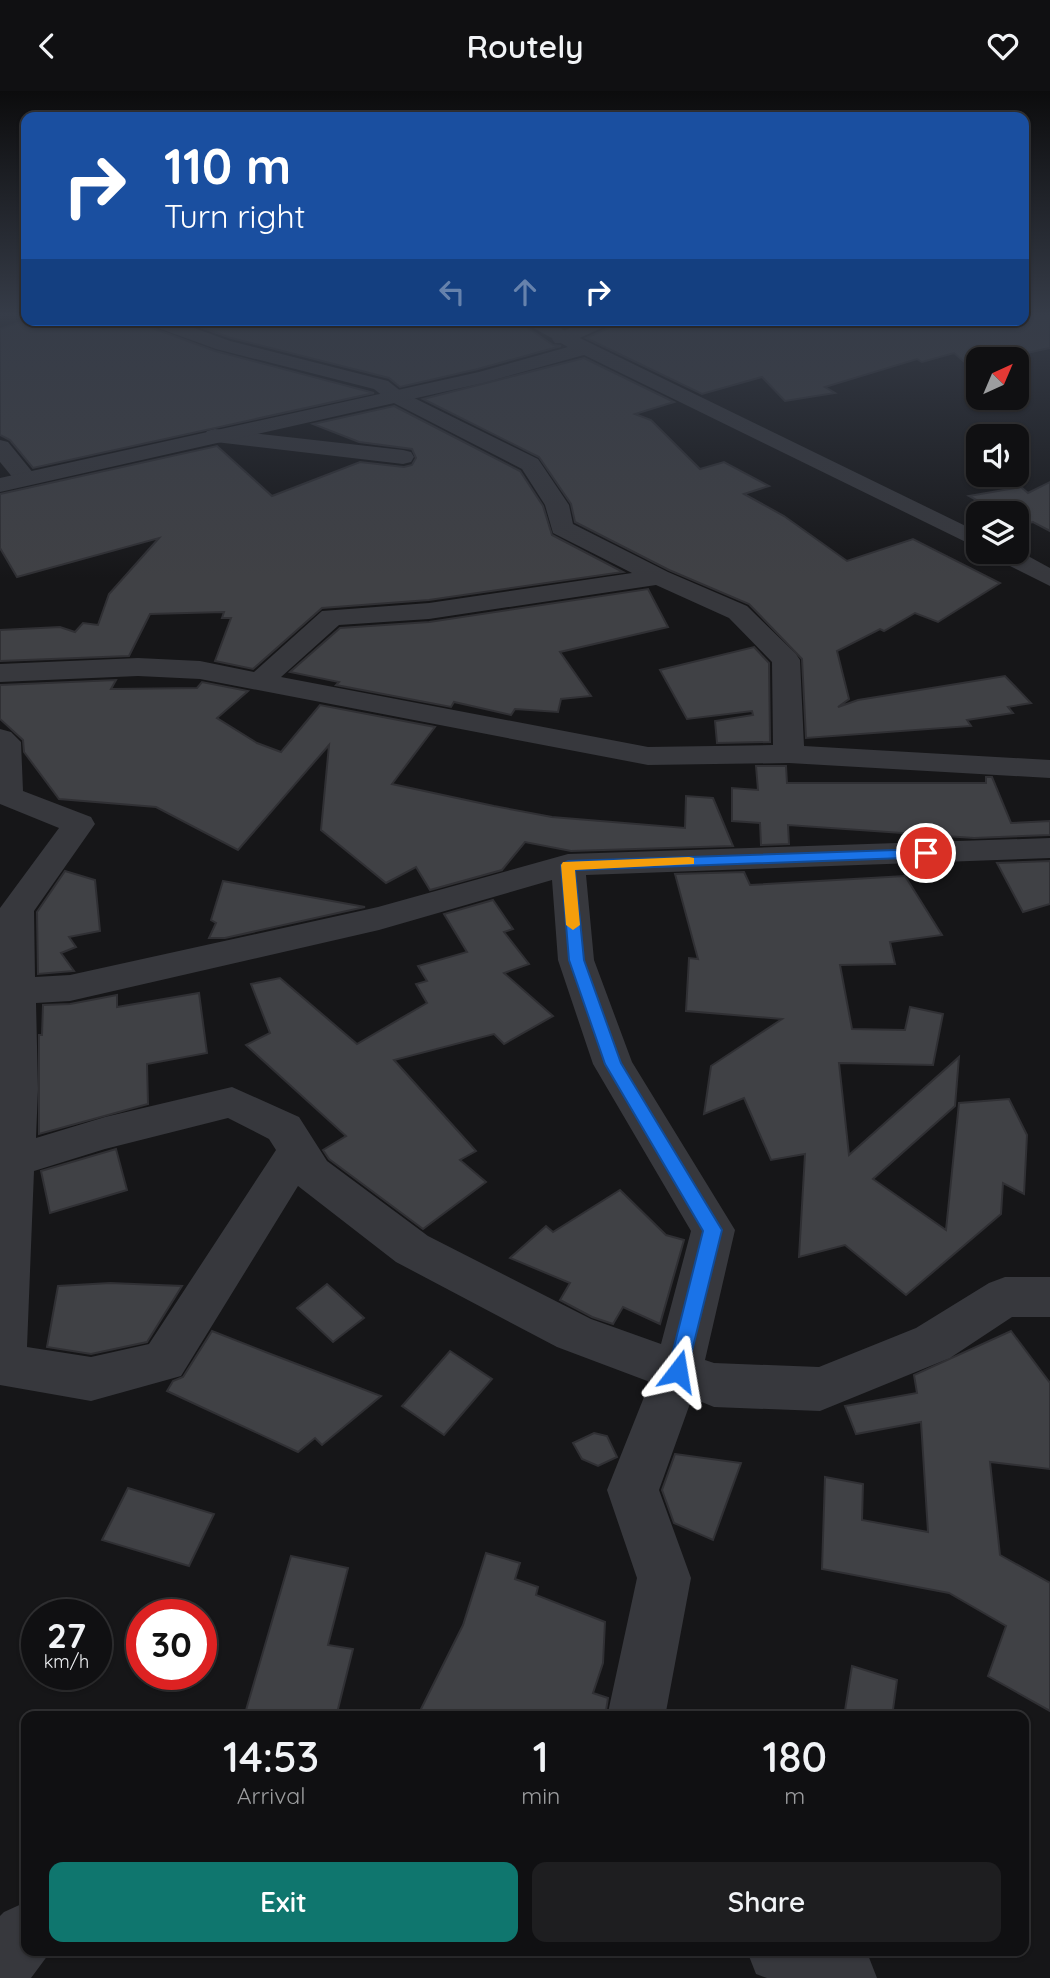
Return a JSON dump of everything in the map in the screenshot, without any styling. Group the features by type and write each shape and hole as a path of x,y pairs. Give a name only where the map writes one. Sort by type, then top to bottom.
{"street":[{"path":"0,485 368,402"},
{"path":"407,402 530,464 557,505 562,528 659,577 738,612 786,660 789,754"},
{"path":"692,402 966,535"},
{"path":"215,436 403,457"},
{"path":"0,447 26,479"},
{"path":"1024,564 1050,578"},
{"path":"259,682 332,617 429,611 659,577"},
{"path":"0,673 138,667 200,670 648,756 789,754 1050,769"},
{"path":"0,738 6,742 8,796 79,824 16,910 8,991 18,1089 3,1349 0,1356"},
{"path":"8,991 70,988 379,918 568,865 1050,848"},
{"path":"568,865 576,960 613,1064 713,1230 678,1371 633,1490 664,1578 637,1711"},
{"path":"13,1161 105,1133 232,1102 284,1128 312,1173 412,1249 574,1333 714,1385 820,1389 933,1342 1005,1297 1050,1297"},
{"path":"0,1364 91,1379 164,1361 298,1151"},
{"path":"0,1966 21,1940"},
{"path":"791,1956 845,1978"}],"building":[{"path":"0,402 333,402 33,468 10,440 0,435"},
{"path":"429,402 674,402 635,414 651,420 700,469 724,462 769,486 744,494 784,516 847,561 913,539 1000,583 938,622 915,613 884,631 880,629 837,651 849,699 838,707 858,700 1005,676 1031,703 1008,707 1013,713 967,720 971,726 806,738 802,659 749,604 669,570 575,522 571,504 539,457"},
{"path":"394,406 520,471 543,506 552,535 623,572 429,600 322,608 253,669 215,661 231,618 222,618 224,612 150,614 129,656 0,661 0,630 60,627 75,632 83,623 98,625 109,594 159,538 17,577 0,548 0,494 217,446 272,496 360,462 404,467 412,465 416,458 412,449 359,442 313,424"},
{"path":"1050,482 1050,531 1033,522 1029,523 1029,501 978,501 969,496 1021,487 1028,493"},
{"path":"648,589 668,627 560,652 591,696 561,699 558,712 515,709 511,715 454,702 451,707 336,685 339,682 290,672 340,628 429,622"},
{"path":"754,647 769,663 770,742 717,743 715,721 753,715 752,711 687,719 660,670"},
{"path":"116,680 111,689 197,688 202,682 248,691 217,718 257,743 281,752 320,705 435,727 392,784 494,806 552,817 685,828 686,796 713,798 733,846 571,851 525,842 502,870 430,890 416,867 386,883 321,830 329,745 238,850 156,807 59,799 24,752 23,740 0,719 0,685"},
{"path":"756,766 786,766 787,783 986,783 986,777 992,777 1011,823 1050,821 1050,835 974,838 788,825 789,844 761,845 760,823 732,821 732,788 758,790"},
{"path":"1050,861 1050,904 1023,912 997,863"},
{"path":"65,871 95,880 100,931 69,937 76,947 61,953 74,971 38,974 37,912"},
{"path":"744,872 750,885 905,876 942,935 890,942 895,964 840,965 852,1029 905,1030 910,1007 943,1014 933,1065 839,1063 849,1155 959,1057 955,1106 873,1179 946,1230 959,1103 1009,1099 1027,1135 1024,1194 1003,1183 1001,1214 906,1295 845,1245 799,1257 805,1154 771,1160 744,1098 704,1114 711,1066 782,1019 686,1011 689,958 698,959 675,874"},
{"path":"223,881 365,907 225,938 209,938 216,923 211,920"},
{"path":"493,900 513,929 504,932 529,964 504,973 553,1016 504,1044 494,1034 394,1060 476,1151 460,1160 486,1182 423,1229 329,1159 323,1150 346,1136 246,1045 270,1033 251,984 280,978 357,1044 427,1003 416,984 427,981 418,966 467,952 444,914"},
{"path":"199,993 207,1053 147,1064 148,1104 39,1134 39,1035 42,1035 43,1005 70,1004 117,995 117,1007"},
{"path":"116,1149 127,1190 50,1213 41,1171"},
{"path":"620,1190 666,1235 684,1240 660,1324 623,1307 613,1324 592,1317 560,1300 570,1283 510,1258 546,1226 553,1232"},
{"path":"110,1283 182,1286 147,1342 91,1354 47,1347 58,1286"},
{"path":"327,1284 364,1318 333,1342 297,1308"},
{"path":"212,1331 381,1396 322,1445 315,1438 298,1452 167,1391 173,1381 183,1377"},
{"path":"1011,1331 1050,1383 1050,1469 990,1462 1000,1555 1050,1583 1050,1711 988,1676 1006,1626 949,1593 822,1569 825,1477 863,1484 862,1520 928,1532 921,1422 856,1434 845,1406 917,1393 914,1375"},
{"path":"450,1351 492,1379 444,1435 402,1406"},
{"path":"594,1433 607,1436 617,1457 598,1466 582,1459 573,1443"},
{"path":"675,1454 741,1463 713,1540 674,1523 662,1490"},
{"path":"128,1488 214,1514 189,1566 102,1540"},
{"path":"486,1553 520,1563 515,1579 538,1587 536,1595 605,1622 603,1663 593,1693 608,1698 606,1711 420,1711 463,1625"},
{"path":"291,1556 348,1568 328,1645 353,1649 338,1711 246,1711"},
{"path":"852,1666 897,1680 893,1711 845,1711"}],"slow traffic":[{"path":"573,925 568,865 689,861"}],"route":[{"path":"678,1371 713,1230 613,1064 576,960 568,865 926,853"}]}
